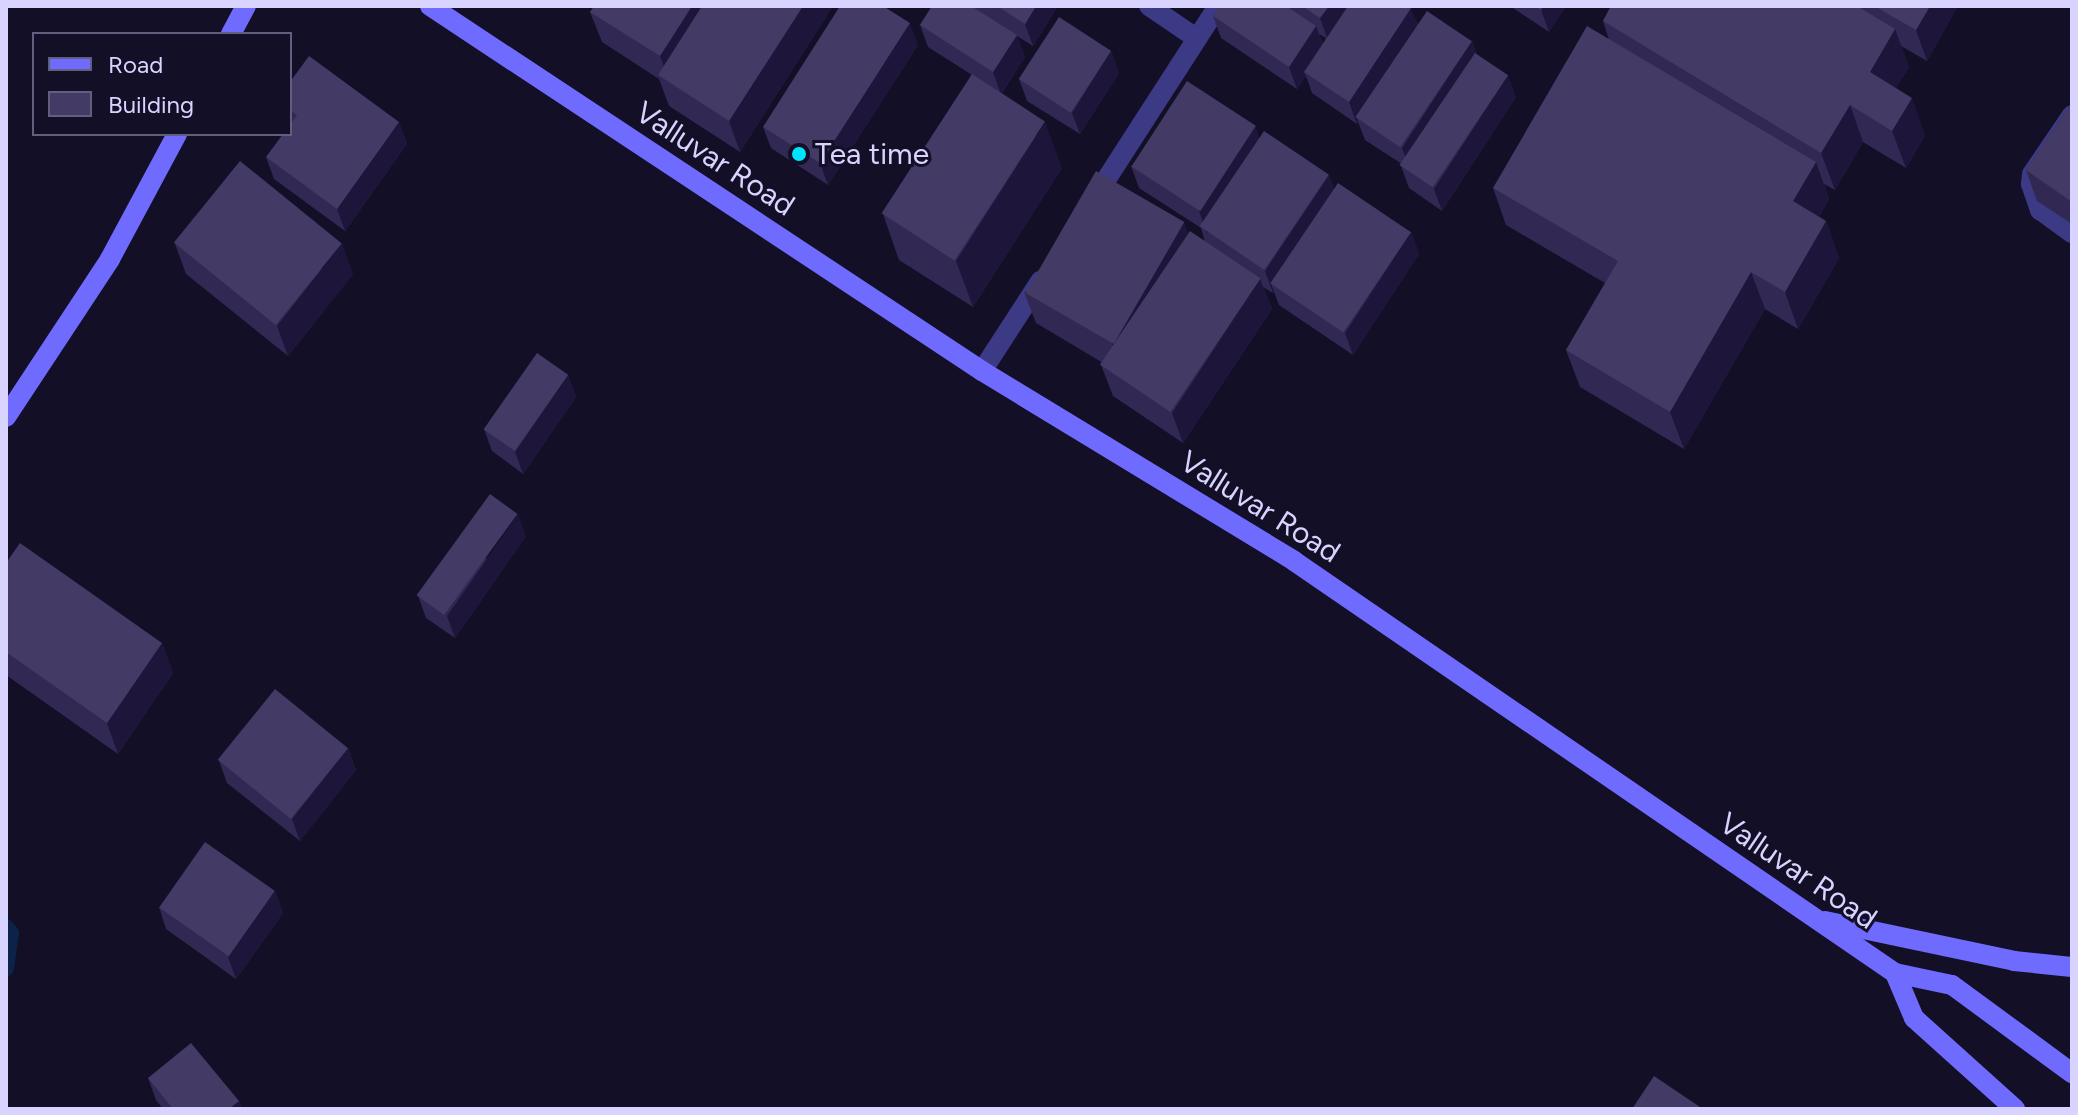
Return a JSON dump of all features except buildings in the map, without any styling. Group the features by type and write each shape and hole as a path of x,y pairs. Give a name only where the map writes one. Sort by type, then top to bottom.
{"main road":[{"path":"232,32 246,6"},
{"name":"Valluvar Road","path":"430,6 982,371 1294,561 1895,973"},
{"path":"6,417 110,259 176,136"},
{"path":"1813,918 2014,961 2072,967"},
{"path":"1895,973 1952,985 2072,1073"},
{"path":"1895,973 1914,1018 2015,1109"}],"street":[{"path":"1149,6 1196,38"},
{"path":"1076,225 1218,6"},
{"path":"2072,115 2032,174 2031,193 2040,210 2072,233"},
{"path":"982,371 1051,265"}],"waterway":[{"path":"6,927 11,933 6,969"}],"place":[{"name":"Tea time","path":"799,154"}]}
